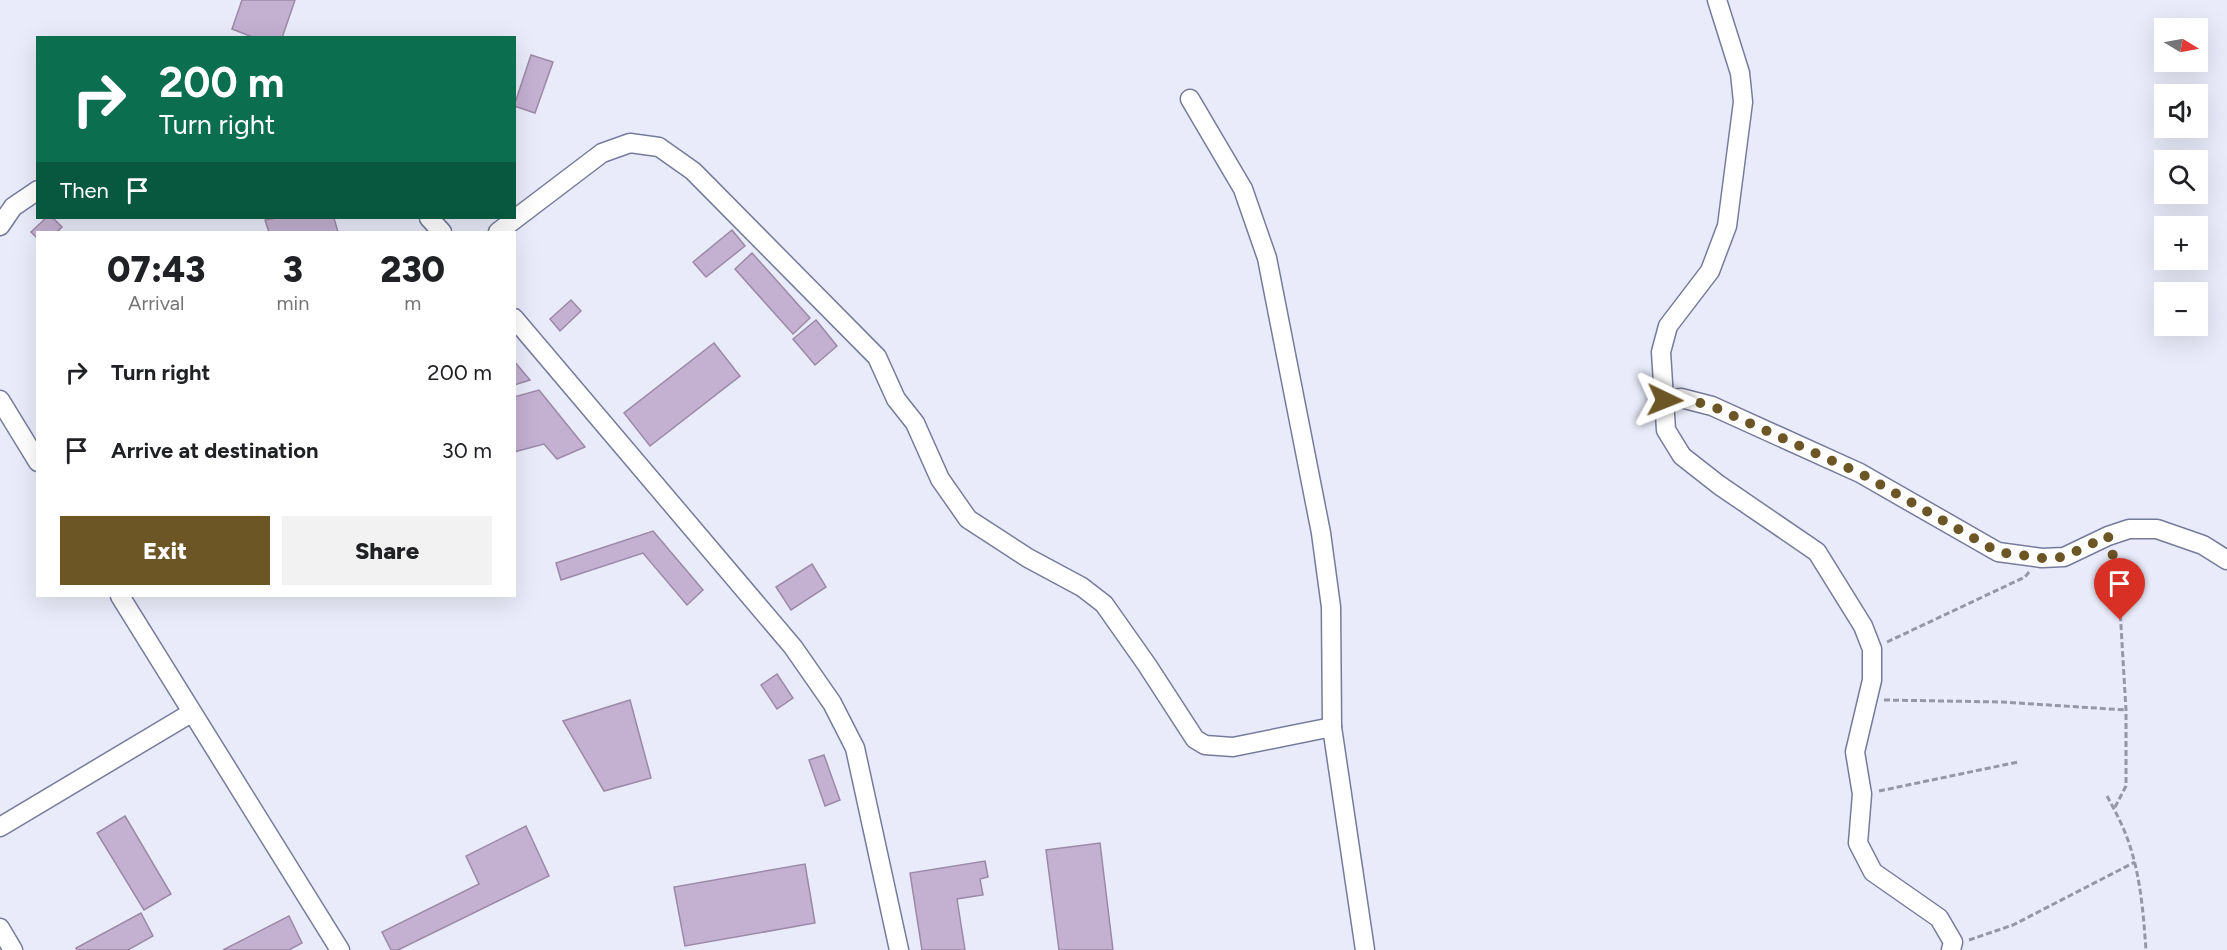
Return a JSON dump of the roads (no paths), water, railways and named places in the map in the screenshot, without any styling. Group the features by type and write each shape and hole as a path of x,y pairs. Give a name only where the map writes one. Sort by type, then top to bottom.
{"street":[{"path":"1717,0 1740,73 1743,102 1727,226 1710,271 1668,326 1661,352 1666,430 1682,456 1719,485 1817,552 1863,626 1872,649 1872,680 1855,752 1863,794 1858,843 1873,873 1939,918 1952,946"},
{"path":"1190,99 1244,189 1267,258 1321,533 1331,608 1332,727 1365,950"},
{"path":"516,218 602,153 630,143 659,147 693,171 868,346 877,357 896,399 915,423 940,479 968,519 1028,558 1082,587 1104,604 1195,739 1204,745 1233,747 1332,727"},
{"path":"0,226 13,207 36,191"},
{"path":"430,219 441,231"},
{"path":"499,231 515,219"},
{"path":"516,320 793,647 832,703 855,748 899,950"},
{"path":"1665,400 1681,398 1712,406 1860,473 1998,552 2042,558 2064,557 2108,536 2129,530 2157,529 2203,546 2227,560"},
{"path":"0,400 36,459"},
{"path":"121,597 340,950"},
{"path":"0,827 191,713"},
{"path":"0,928 13,950"}]}
